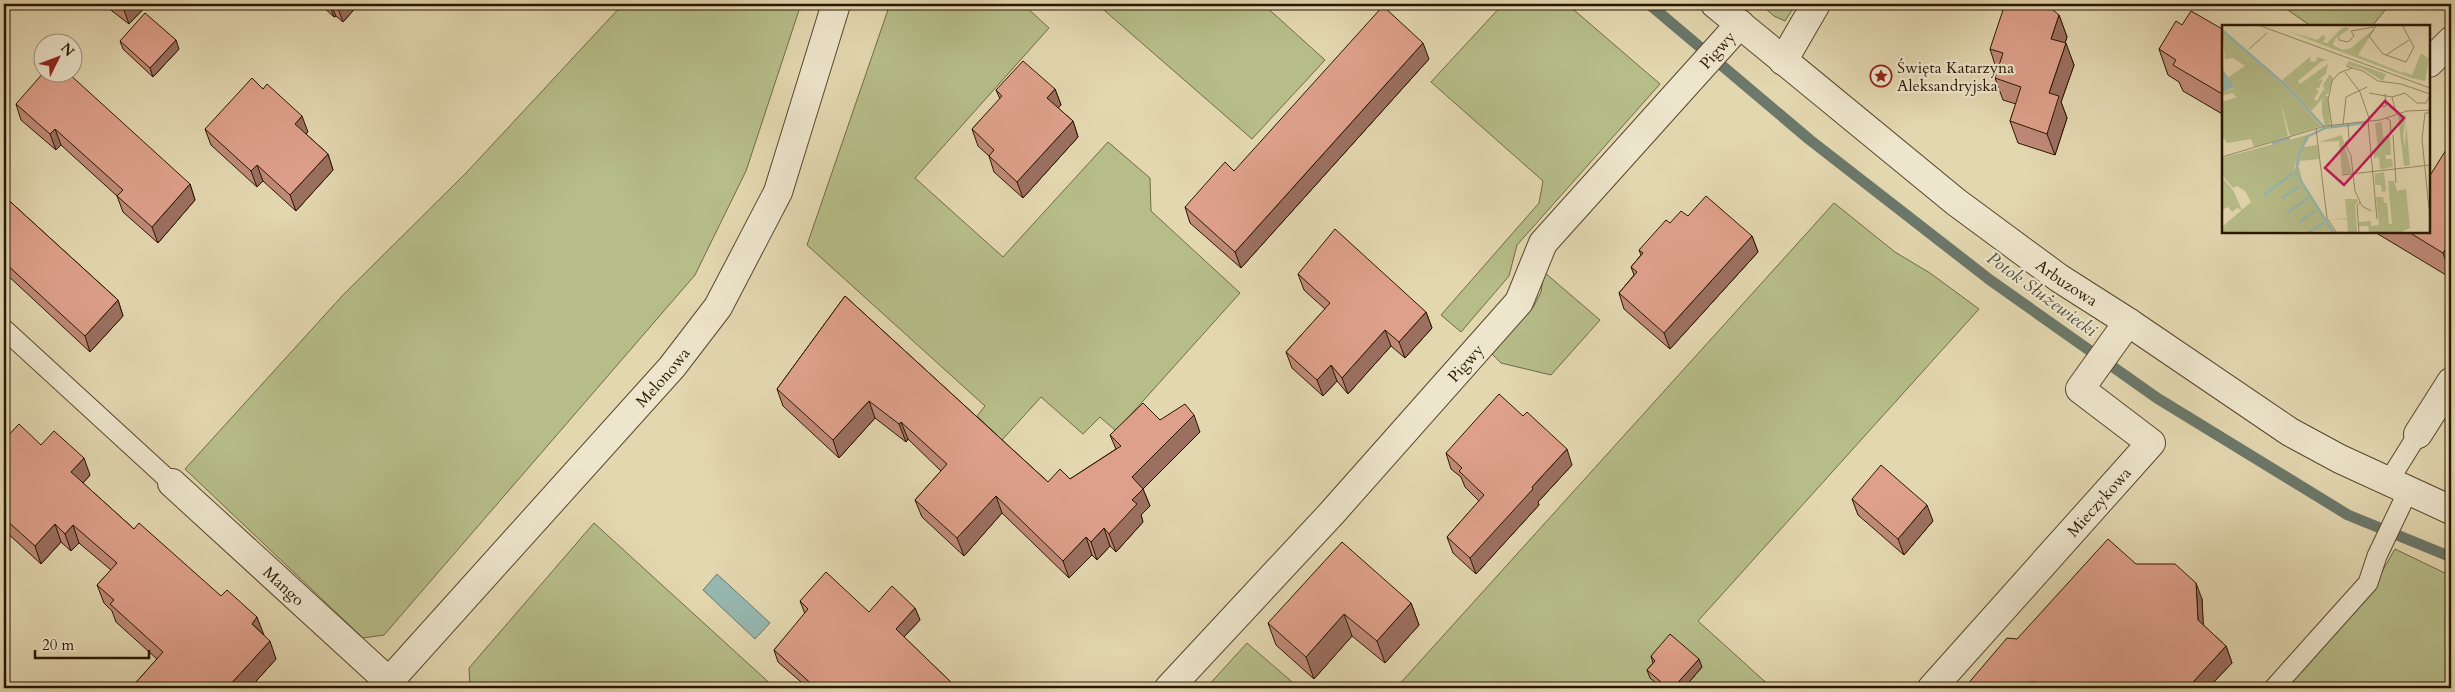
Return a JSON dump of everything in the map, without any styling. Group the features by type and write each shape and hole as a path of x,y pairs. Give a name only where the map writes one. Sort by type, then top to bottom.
{"street":[{"name":"Melonowa","path":"389,686 672,367 718,307 778,192 836,4"},
{"name":"Arbuzowa","path":"1715,4 1734,30 1783,61 1998,235 2059,278 2121,332 2290,432 2399,493 2451,510"},
{"path":"1783,61 1816,4"},
{"name":"Pigwy","path":"1169,688 1331,514 1519,302 1543,242 1734,30"},
{"path":"2430,62 2451,41"},
{"name":"Mieczykowa","path":"1932,688 2151,443 2080,389 2121,332"},
{"path":"2418,434 2451,382"},
{"name":"Mango","path":"172,483 389,686"}],"lane":[{"path":"4,329 172,483"},
{"path":"2274,688 2368,583 2418,434"}],"green space":[{"path":"623,4 801,4 746,171 695,275 384,635 363,638 185,469 343,295 466,173"},
{"path":"890,4 1019,4 1024,5 1049,28 915,178 1003,257 1108,142 1150,178 1151,211 1240,293 1116,431 1100,417 1083,434 1041,397 1002,440 977,416 985,406 807,245"},
{"path":"1097,4 1263,4 1325,60 1252,139"},
{"path":"1503,4 1567,4 1660,84 1517,245 1509,276 1461,332 1441,315 1539,203 1543,181 1431,82"},
{"path":"1760,4 1796,4 1785,21 1774,16"},
{"path":"2279,4 2384,4 2387,8 2373,25 2310,25"},
{"path":"1834,203 1895,252 1930,273 1979,309 1698,621 1772,688 1396,688"},
{"path":"1544,272 1600,320 1551,375 1501,363 1492,354 1534,306 1541,292"},
{"path":"594,523 775,688 470,688 469,668"},
{"path":"2395,549 2451,576 2451,688 2286,688 2366,600"},
{"path":"1247,643 1299,688 1206,688"}],"water":[{"path":"717,574 770,623 755,639 703,590"}],"building":[{"path":"116,4 130,4 124,10"},
{"path":"2005,4 2047,5 2059,15 2051,39 2066,43 2049,93 2059,96 2047,134 2010,121 2021,87 1995,78 2003,53 1990,49"},
{"path":"1383,6 1423,43 1235,252 1185,207 1225,162 1234,171"},
{"path":"2191,11 2222,29 2222,94 2173,65 2176,60 2159,49 2176,21 2182,25"},
{"path":"145,13 176,40 150,68 120,41"},
{"path":"1023,61 1055,89 1047,98 1073,121 1017,182 989,156 994,150 972,129 1002,96 996,90"},
{"path":"252,78 263,89 267,84 302,116 295,124 328,154 290,195 257,165 251,171 205,129"},
{"path":"35,82 78,82 190,184 152,227 117,196 123,190 55,129 50,134 16,104"},
{"path":"2451,142 2451,240 2443,253 2409,232 2430,232 2430,175"},
{"path":"4,196 118,300 85,336 4,262"},
{"path":"1706,196 1752,236 1664,333 1619,293 1637,272 1631,267 1643,253 1639,250 1666,220 1670,223 1681,211 1688,216"},
{"path":"1335,229 1426,312 1399,342 1385,330 1342,378 1331,365 1317,380 1286,352 1330,303 1298,274"},
{"path":"845,296 1048,482 1060,469 1070,479 1121,446 1110,435 1143,403 1160,420 1185,404 1194,415 1132,477 1143,489 1132,500 1137,504 1109,534 1104,528 1091,542 1086,537 1063,561 996,496 957,538 915,500 947,464 901,422 899,424 869,401 833,440 777,389"},
{"path":"1499,394 1523,416 1527,412 1567,449 1470,558 1447,537 1484,495 1459,471 1462,468 1446,453"},
{"path":"19,424 41,445 54,431 84,458 71,472 134,529 139,523 221,596 227,590 257,617 252,624 270,641 227,688 131,688 163,652 110,604 114,600 97,585 117,563 73,525 65,534 55,524 35,546 4,518 4,440"},
{"path":"1881,465 1927,505 1898,539 1852,499"},
{"path":"2108,539 2136,564 2175,564 2196,583 2198,620 2226,646 2194,681 2195,688 2029,688 2035,682 1966,686 2007,638 2017,639"},
{"path":"1342,542 1411,603 1377,641 1344,614 1306,657 1268,623"},
{"path":"826,572 869,612 892,586 915,608 896,629 957,688 816,688 774,650 808,609 800,601"},
{"path":"1670,634 1699,659 1673,688 1668,688 1647,670 1655,661 1651,656"}],"waterway":[{"name":"Potok Służewiecki","path":"1649,4 1810,140 1990,280 2157,398 2348,515 2451,557"}],"place":[{"name":"Święta Katarzyna Aleksandryjska","path":"1881,76"}]}
